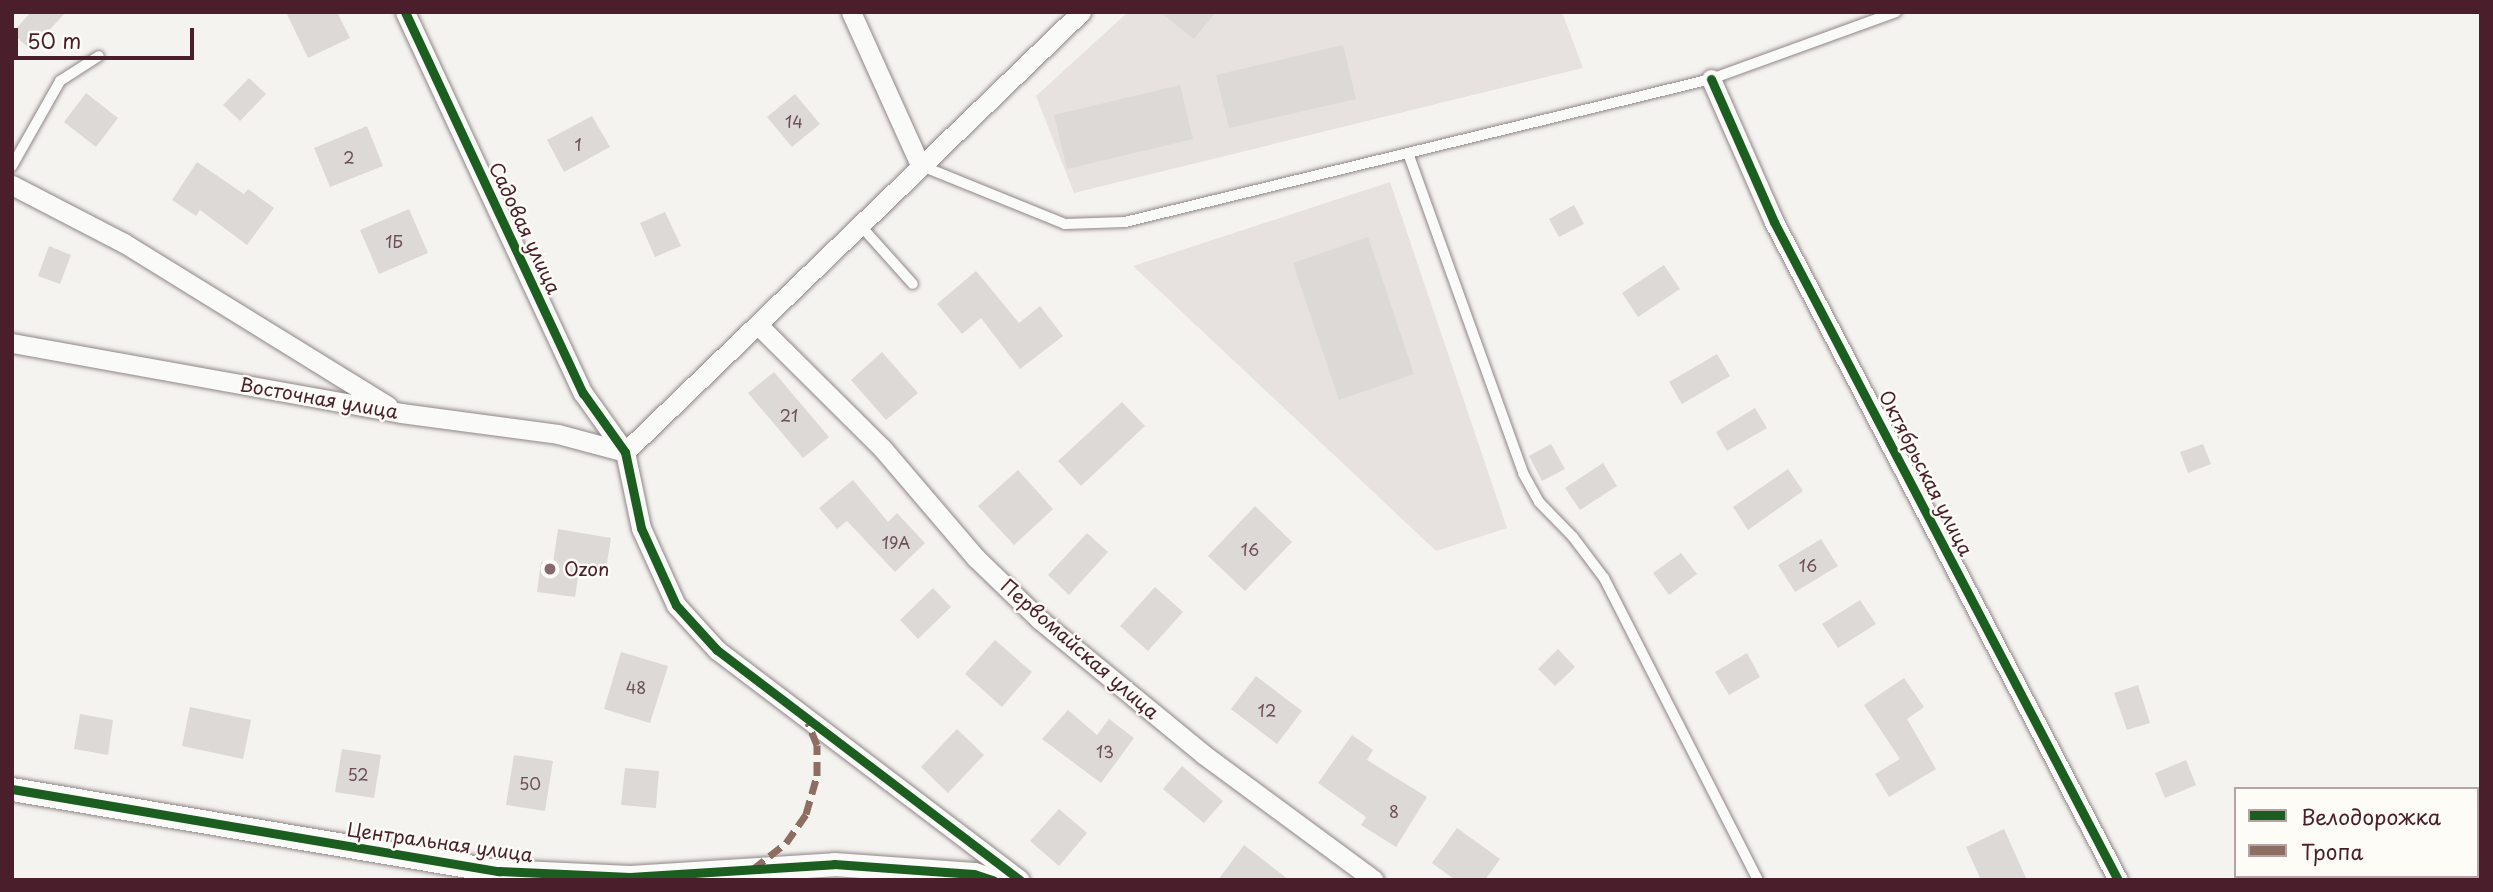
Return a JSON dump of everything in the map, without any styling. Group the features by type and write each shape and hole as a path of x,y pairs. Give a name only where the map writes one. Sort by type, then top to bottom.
{"street":[{"name":"Садовая улица","path":"405,12 583,393 625,452"},
{"path":"851,12 920,165"},
{"path":"1020,880 716,650 676,604 671,594 641,528 625,452 1081,12"},
{"name":"Октябрьская улица","path":"1712,79 1774,222 2118,880"},
{"path":"12,185 124,243 331,373 401,413"},
{"name":"Первомайская улица","path":"758,325 882,448 976,558 1040,620 1203,754 1374,880"},
{"name":"Восточная улица","path":"12,343 401,413 558,434 625,452"},
{"name":"Центральная улица","path":"12,789 499,871 630,877 731,875 834,864 974,874 993,880"}],"lane":[{"path":"920,165 1065,224 1125,222 1712,79 1896,12"},
{"path":"12,166 60,80 99,56"},
{"path":"1408,153 1523,473 1539,502 1573,537 1604,578 1758,880"},
{"path":"859,224 913,284"}],"shaded area":[{"path":"1128,12 1562,12 1583,68 1074,193 1036,96"},
{"path":"1390,182 1507,528 1436,551 1133,266"}],"building":[{"path":"31,12 66,12 31,50 12,33"},
{"path":"286,12 337,12 350,38 308,58"},
{"path":"1160,12 1216,12 1194,39"},
{"path":"1343,45 1356,99 1229,128 1216,75"},
{"path":"249,78 266,94 240,121 223,105"},
{"path":"1180,85 1193,139 1067,169 1054,115"},
{"path":"86,93 118,118 96,147 64,122"},
{"path":"795,94 820,124 792,147 767,117"},
{"path":"592,116 610,147 564,172 547,140"},
{"path":"367,126 383,166 330,187 314,148"},
{"path":"197,162 244,194 248,189 274,208 247,245 200,210 196,216 172,200"},
{"path":"1574,205 1584,224 1559,237 1549,219"},
{"path":"409,209 428,253 379,274 360,230"},
{"path":"665,212 681,246 655,257 640,223"},
{"path":"1368,237 1414,374 1339,400 1293,263"},
{"path":"49,246 71,255 60,284 38,276"},
{"path":"1664,265 1680,289 1638,317 1622,293"},
{"path":"976,271 1019,323 1040,306 1063,336 1020,369 981,318 962,334 937,304"},
{"path":"882,352 918,393 886,420 851,380"},
{"path":"1717,354 1730,376 1682,404 1669,382"},
{"path":"774,372 829,437 803,458 748,393"},
{"path":"1122,402 1145,426 1081,486 1058,461"},
{"path":"1755,408 1767,428 1727,451 1716,432"},
{"path":"1551,444 1565,469 1542,481 1529,456"},
{"path":"2203,444 2211,464 2188,473 2180,452"},
{"path":"1603,463 1617,486 1580,510 1565,488"},
{"path":"1788,469 1803,491 1748,530 1733,507"},
{"path":"1018,470 1053,509 1014,545 978,506"},
{"path":"853,480 888,522 897,513 925,543 895,572 847,521 837,529 819,508"},
{"path":"1255,506 1292,542 1245,591 1208,556"},
{"path":"558,529 611,538 606,569 580,565 575,597 537,592 541,562 553,563"},
{"path":"1087,533 1108,552 1069,595 1048,575"},
{"path":"1821,539 1838,566 1795,592 1778,565"},
{"path":"1681,553 1697,574 1669,595 1653,573"},
{"path":"1155,587 1183,612 1148,651 1120,626"},
{"path":"933,588 951,607 918,639 900,620"},
{"path":"1860,600 1876,624 1838,648 1822,624"},
{"path":"995,640 1032,672 1002,707 965,674"},
{"path":"1558,649 1575,667 1555,686 1538,669"},
{"path":"621,652 668,666 650,723 604,709"},
{"path":"1747,653 1760,677 1729,695 1715,672"},
{"path":"1256,676 1302,711 1277,744 1231,709"},
{"path":"1904,678 1924,707 1907,719 1936,769 1889,797 1875,774 1900,759 1864,705"},
{"path":"2138,685 2150,723 2127,730 2114,693"},
{"path":"190,707 251,720 243,759 182,746"},
{"path":"1068,710 1097,735 1109,719 1134,738 1101,783 1042,739"},
{"path":"80,714 113,720 108,755 74,749"},
{"path":"957,729 984,755 948,793 921,767"},
{"path":"1352,735 1373,750 1367,760 1427,797 1396,847 1361,825 1366,817 1318,783"},
{"path":"342,749 381,755 374,798 335,792"},
{"path":"514,755 553,761 545,811 506,805"},
{"path":"2186,760 2196,785 2165,798 2155,773"},
{"path":"1182,766 1223,801 1204,823 1163,789"},
{"path":"625,768 659,771 656,808 621,805"},
{"path":"1059,809 1087,833 1059,866 1030,841"},
{"path":"1457,828 1500,859 1485,880 1455,880 1432,863"},
{"path":"2004,829 2027,880 1981,880 1966,847"},
{"path":"1244,845 1289,880 1218,880"}],"marked path":[{"path":"753,869 786,843 806,814 817,776 817,745 808,723"}],"cycle path":[{"path":"405,12 583,393 625,452 641,528 676,605 717,650 1020,880"},
{"path":"1711,79 1774,222 2118,880"},
{"path":"12,789 499,871 630,877 834,864 974,874 993,880"}],"place":[{"name":"Ozon","path":"550,569"}]}
